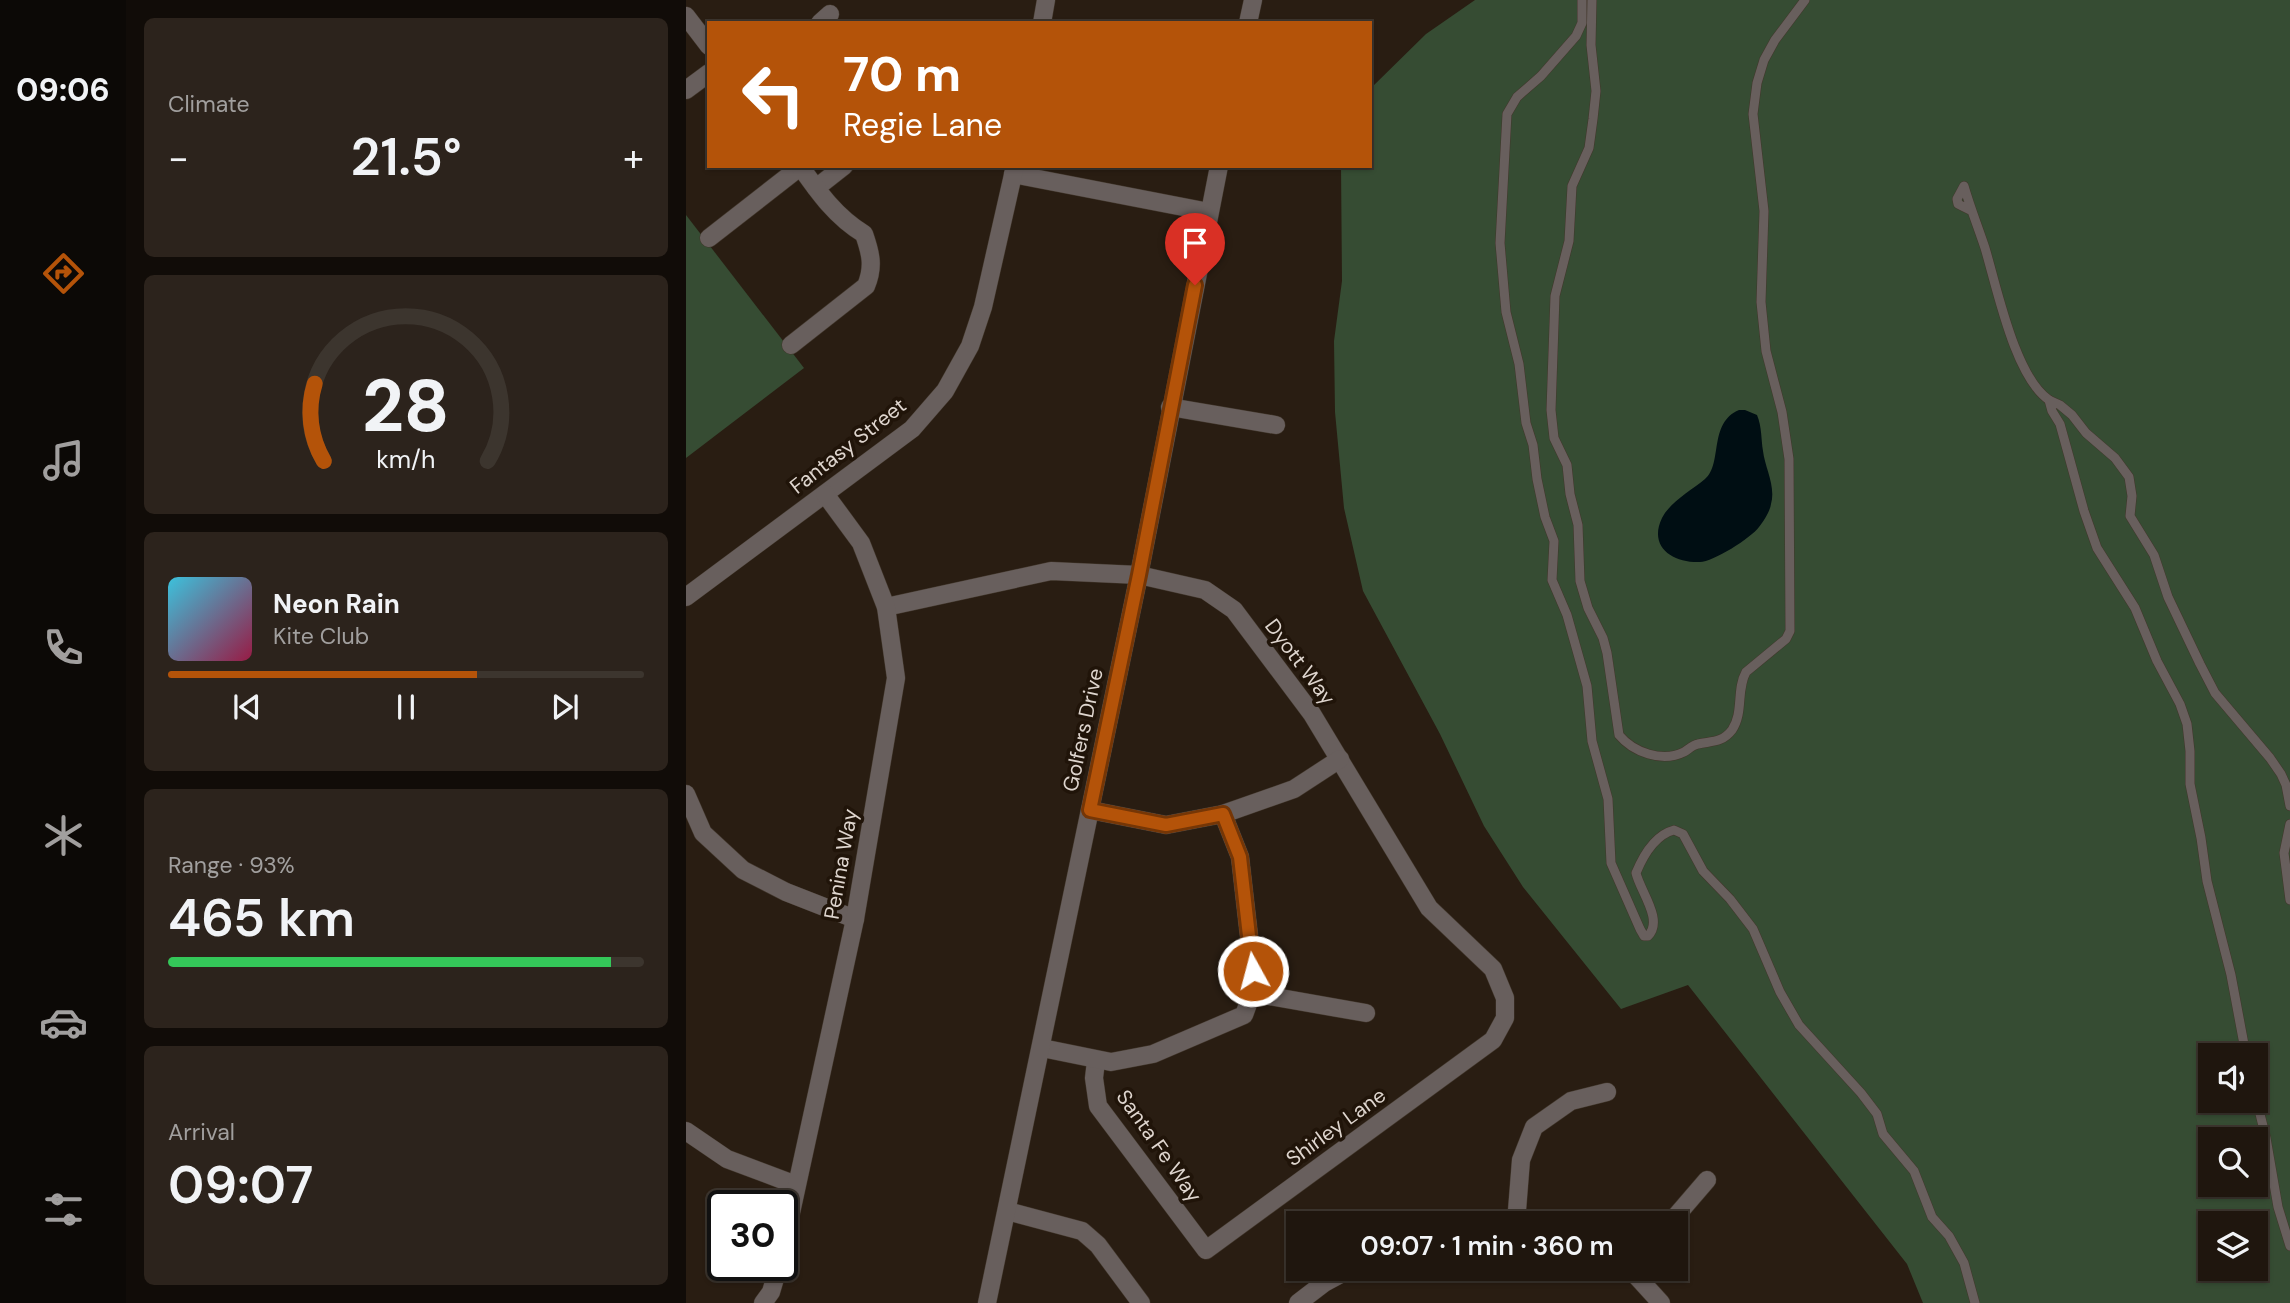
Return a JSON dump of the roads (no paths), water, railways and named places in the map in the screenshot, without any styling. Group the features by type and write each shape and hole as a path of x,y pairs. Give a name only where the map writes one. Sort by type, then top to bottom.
{"street":[{"path":"1042,21 1046,0"},
{"path":"1248,21 1253,0"},
{"path":"686,16 707,43"},
{"path":"686,90 707,74"},
{"path":"709,238 799,168"},
{"path":"791,345 866,286 872,272 872,256 864,234 834,212 801,168"},
{"path":"816,188 841,168"},
{"name":"Golfers Drive","path":"987,1303 1139,575 1219,168"},
{"path":"1014,170 1209,212"},
{"name":"Fantasy Street","path":"686,597 912,429 944,391 970,346 983,307 1014,170"},
{"path":"1171,407 1276,425"},
{"name":"Penina Way","path":"795,1190 855,919 896,678 886,607 861,543 825,494"},
{"name":"Dyott Way","path":"886,607 1051,571 1139,575 1205,590 1234,610 1312,714 1429,908 1493,969 1505,998 1505,1018 1493,1041"},
{"path":"1090,810 1166,825 1223,814 1294,789 1340,759"},
{"path":"686,794 703,833 743,870 786,892 855,919"},
{"path":"1042,1048 1111,1062 1153,1054 1244,1015 1252,993 1253,971 1240,857 1223,814"},
{"path":"1252,993 1366,1013"},
{"name":"Shirley Lane","path":"1206,1250 1493,1041"},
{"name":"Santa Fe Way","path":"1096,1061 1094,1078 1098,1106 1206,1250"},
{"path":"1517,1211 1521,1160 1534,1127 1571,1101 1607,1092"},
{"path":"686,1131 727,1159 796,1185"},
{"path":"1681,1211 1707,1180"},
{"path":"1007,1211 1082,1231 1098,1245 1141,1303"},
{"path":"763,1303 771,1292 774,1281"},
{"path":"1298,1303 1328,1281"},
{"path":"1642,1281 1661,1303"}],"lane":[{"path":"1582,0 1582,23 1576,36 1541,76 1517,97 1507,114 1501,256 1506,313 1519,364 1526,423 1533,445 1545,517 1554,541 1552,580 1567,615 1587,686 1592,741 1608,799 1610,857 1614,874 1640,929 1644,936 1648,936 1655,927 1655,920 1636,873 1659,837 1674,830 1683,834 1703,871 1730,899 1753,929 1780,992 1799,1025 1861,1093 1877,1114 1883,1134 1918,1177 1932,1217 1949,1236 1965,1263 1975,1303"},
{"path":"1592,0 1591,45 1596,91 1587,155 1572,186 1569,241 1555,296 1551,410 1555,438 1567,465 1570,494 1578,525 1579,577 1588,608 1603,638 1607,653 1619,735 1624,741 1657,757 1684,752 1698,744 1718,742 1730,733 1737,719 1746,672 1786,639 1790,631 1789,458 1782,412 1766,347 1761,295 1764,211 1753,114 1757,83 1764,60 1775,40 1805,0"},
{"path":"1972,211 2020,359 2038,392 2072,415 2086,433 2115,458 2129,477 2132,496 2130,516 2154,555 2168,597 2200,664 2215,694 2281,774 2290,806"},
{"path":"2049,400 2060,424 2097,548 2135,608 2187,724 2190,784 2202,838 2207,881 2231,975 2244,1043"},
{"path":"2290,824 2284,853 2290,900"},
{"path":"2260,1113 2278,1208 2290,1246"}]}
